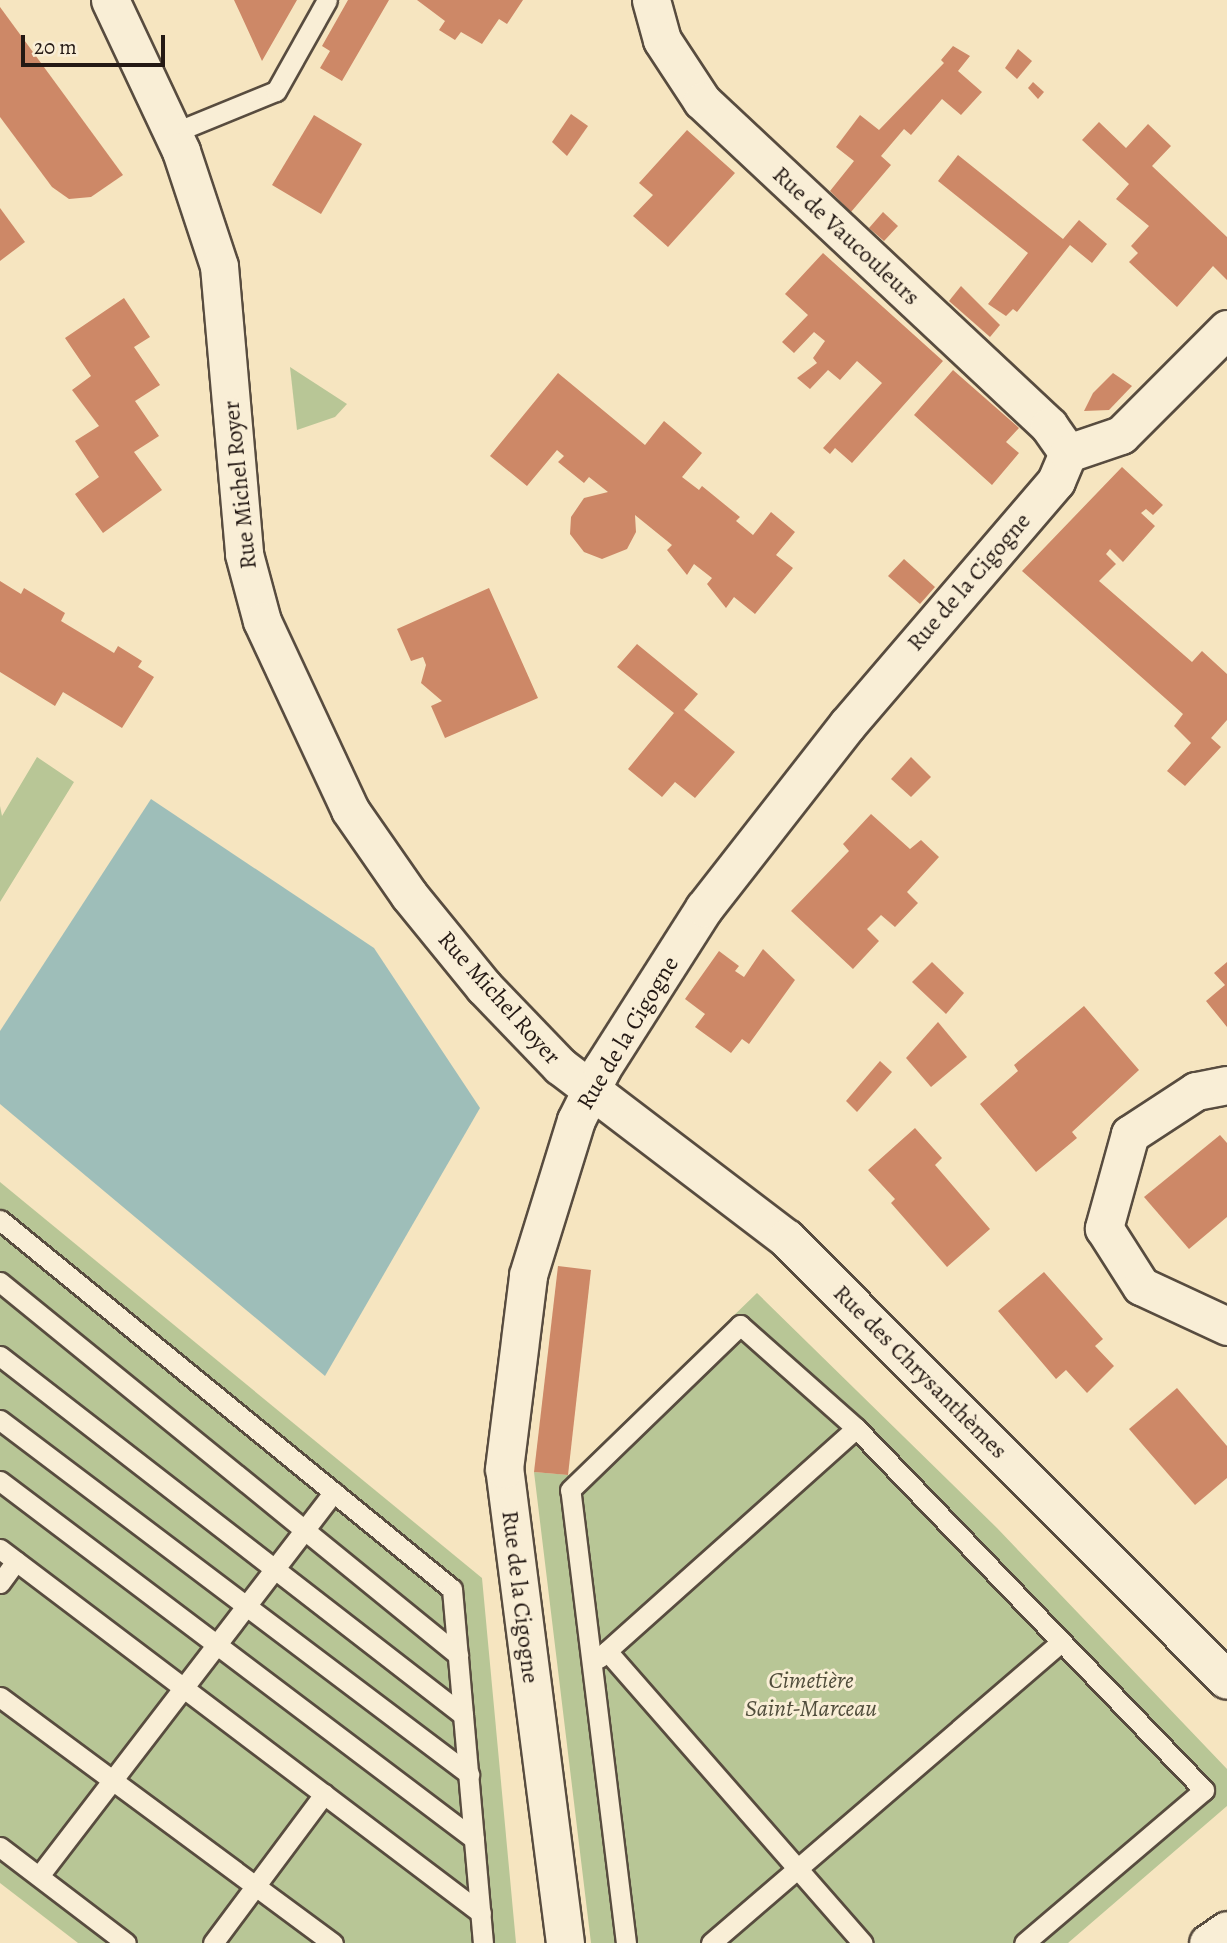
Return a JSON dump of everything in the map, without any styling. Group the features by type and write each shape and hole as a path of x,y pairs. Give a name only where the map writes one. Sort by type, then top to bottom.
{"street":[{"name":"Rue Michel Royer","path":"110,0 173,132 200,198 219,266 244,554 262,621 350,810 409,895 484,987 590,1091"},
{"name":"Rue de Vaucouleurs","path":"650,0 662,40 702,101 1049,426 1068,453"},
{"path":"1068,453 1121,435 1227,329"},
{"name":"Rue de la Cigogne","path":"565,1943 504,1469 528,1275 568,1142 590,1091 704,908 847,724 1056,481 1068,453"},
{"path":"1227,1085 1196,1091 1130,1134 1104,1228 1141,1286 1227,1326"},
{"name":"Rue des Chrysanthèmes","path":"590,1091 786,1238 1227,1680"},
{"path":"1208,1943 1227,1930"}],"lane":[{"path":"173,132 276,91 327,0"},
{"path":"0,1220 452,1589 483,1943"},
{"path":"0,1282 458,1655"},
{"path":"626,1943 600,1657 570,1490 740,1325 856,1428 1203,1790 1024,1943"},
{"path":"0,1356 463,1715"},
{"path":"0,1420 469,1774"},
{"path":"600,1657 856,1428"},
{"path":"0,1481 474,1839"},
{"path":"39,1876 334,1493"},
{"path":"0,1583 8,1555 481,1913"},
{"path":"711,1943 1061,1642"},
{"path":"600,1657 797,1868 863,1943"},
{"path":"0,1697 333,1943"},
{"path":"213,1943 324,1794"},
{"path":"0,1847 126,1943"}],"green space":[{"path":"290,367 347,404 335,417 297,430"},
{"path":"37,757 74,782 0,902 0,806 2,816"},
{"path":"0,1182 482,1578 516,1943 78,1943 0,1883"},
{"name":"Cimetière Saint-Marceau","path":"757,1293 997,1528 1227,1769 1227,1806 1068,1943 591,1943 534,1472 569,1475"}],"water":[{"path":"151,799 374,948 480,1108 325,1376 0,1104 0,1031"}],"building":[{"path":"234,0 297,0 262,61 241,15"},
{"path":"348,0 389,0 342,81 320,68 330,51 322,46"},
{"path":"417,0 523,0 507,24 499,19 482,44 461,32 455,40 439,30 445,21"},
{"path":"0,7 123,175 91,197 69,199 52,187 0,117"},
{"path":"953,46 970,56 958,71 982,92 961,115 942,99 911,135 904,129 881,156 891,165 851,212 830,191 854,161 836,147 860,115 879,130 944,63 941,60"},
{"path":"1018,49 1032,61 1017,79 1005,68"},
{"path":"1033,82 1044,92 1038,99 1028,88"},
{"path":"571,114 588,126 567,156 552,142"},
{"path":"314,115 362,144 321,214 272,185"},
{"path":"1099,122 1126,148 1148,124 1171,146 1152,166 1227,237 1227,280 1213,266 1177,307 1129,262 1138,253 1131,246 1149,226 1116,199 1129,184 1082,140"},
{"path":"687,130 735,173 668,247 633,216 653,195 639,183"},
{"path":"958,155 1063,239 1079,220 1107,244 1092,263 1070,245 1017,312 1013,309 1006,316 988,304 1028,253 938,181"},
{"path":"0,208 25,242 0,261"},
{"path":"883,212 898,226 884,241 869,228"},
{"path":"823,253 943,361 852,463 835,448 830,454 823,448 882,383 857,361 840,380 828,370 810,389 797,378 817,363 813,358 825,341 814,332 794,353 782,342 808,315 785,294"},
{"path":"961,286 1000,325 990,337 949,301"},
{"path":"124,298 150,337 134,347 160,385 135,401 159,436 134,452 162,490 103,533 75,494 99,477 75,441 99,426 72,390 91,376 65,338"},
{"path":"953,370 1019,428 1006,442 1019,453 992,485 914,415"},
{"path":"558,373 645,445 664,421 702,453 682,477 699,490 702,486 740,517 736,521 753,535 771,512 795,532 776,555 793,568 755,614 734,597 726,608 707,584 712,578 694,564 687,575 667,550 672,545 635,515 636,532 627,549 602,559 584,552 570,534 571,517 584,498 608,492 589,477 584,483 558,462 564,456 557,450 527,486 490,456"},
{"path":"1113,373 1132,386 1109,410 1084,411 1093,393"},
{"path":"1122,467 1163,505 1153,515 1146,509 1141,513 1155,526 1123,562 1110,549 1106,554 1116,564 1099,581 1192,662 1202,651 1227,674 1227,720 1211,738 1221,747 1185,786 1167,771 1191,743 1174,726 1183,714 1022,571"},
{"path":"904,559 935,587 920,604 888,576"},
{"path":"0,581 21,594 24,588 65,613 61,621 114,653 118,646 142,661 138,667 154,677 122,728 63,692 55,706 0,672"},
{"path":"489,588 538,698 445,738 431,706 442,701 421,683 426,665 423,657 411,661 397,629"},
{"path":"637,644 698,694 684,710 735,752 695,798 675,782 662,797 628,769 674,713 617,667"},
{"path":"911,757 931,777 911,797 891,779"},
{"path":"871,814 910,849 921,840 939,857 907,892 918,903 895,927 881,915 867,929 879,941 853,969 791,911 849,851 843,844"},
{"path":"763,949 795,980 749,1044 742,1039 731,1053 695,1027 705,1014 685,999 719,951 739,966 735,971 744,977"},
{"path":"932,962 964,993 946,1014 912,982"},
{"path":"1227,962 1227,1027 1206,1001 1225,985 1214,973"},
{"path":"1084,1006 1139,1070 1072,1132 1077,1138 1036,1172 980,1104 1018,1071 1014,1065"},
{"path":"938,1022 967,1057 931,1087 906,1058"},
{"path":"880,1061 892,1072 857,1112 846,1101"},
{"path":"915,1128 942,1158 935,1165 990,1229 947,1267 891,1203 895,1199 868,1170"},
{"path":"1220,1135 1227,1143 1227,1217 1189,1249 1144,1197"},
{"path":"558,1266 591,1270 568,1475 534,1472"},
{"path":"1044,1272 1103,1339 1095,1346 1114,1366 1087,1393 1066,1370 1056,1379 998,1311"},
{"path":"1177,1388 1227,1446 1227,1478 1195,1505 1129,1429"}]}
